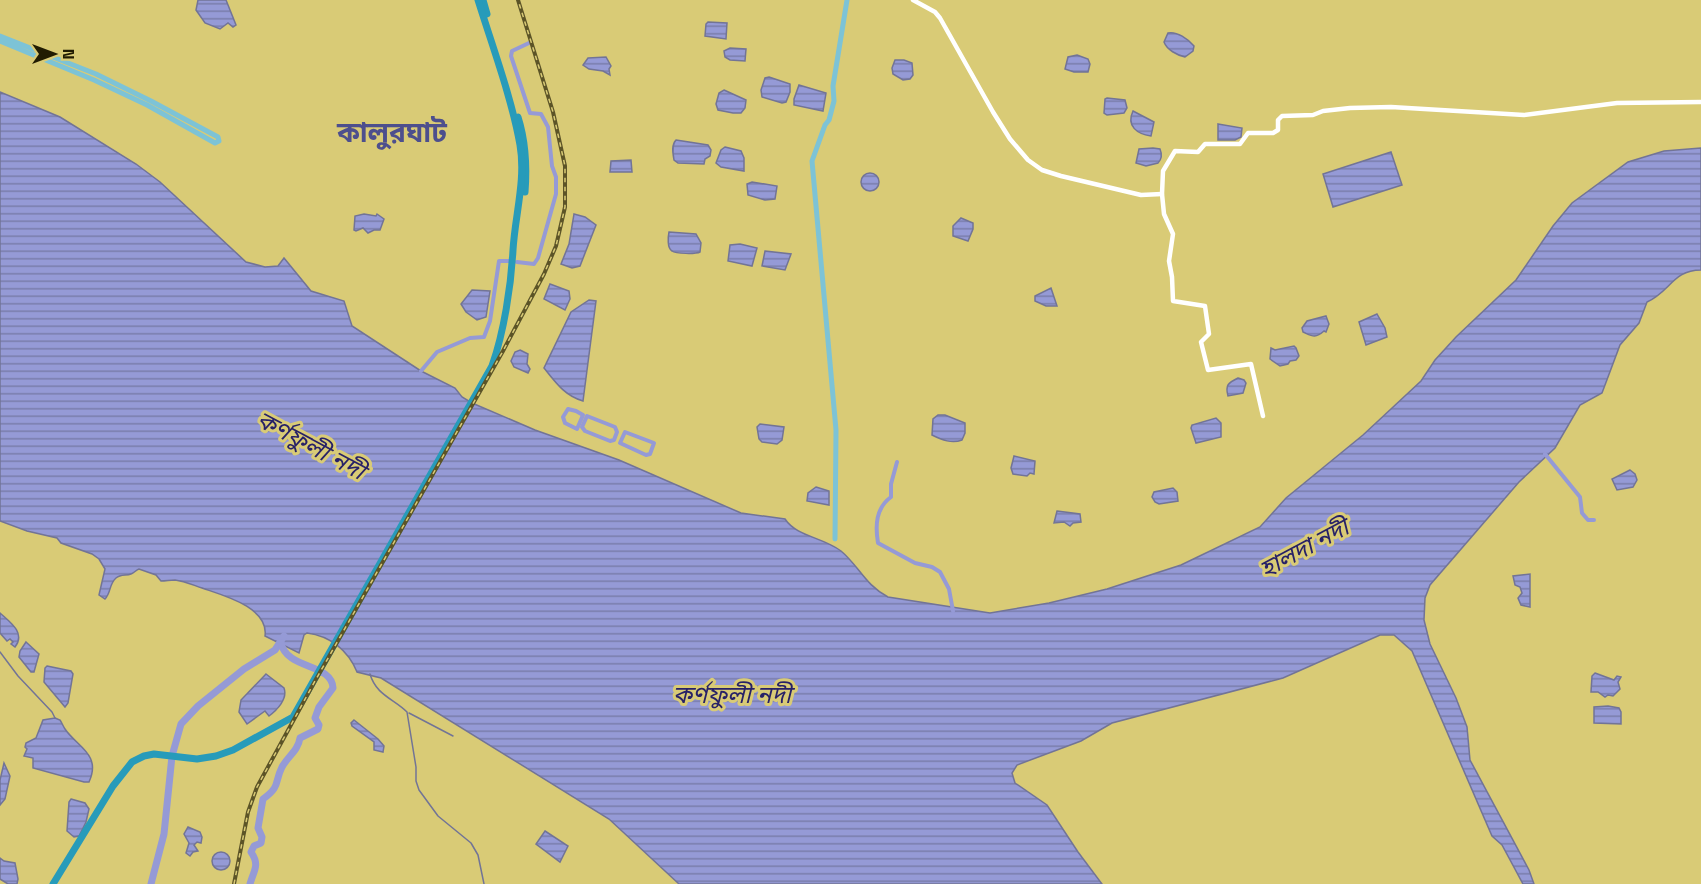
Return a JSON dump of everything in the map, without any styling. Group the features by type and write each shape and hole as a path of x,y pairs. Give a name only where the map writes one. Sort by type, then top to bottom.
{"highway":[{"path":"53,884 123,771 132,762 140,757 163,755 207,758 228,752 291,718 315,681 492,366 498,349 513,260 521,197 520,146 478,0"},
{"path":"483,0 525,145 527,163 524,205 517,250 513,260"}],"main road":[{"path":"835,539 836,430 812,161 825,125 830,120 847,0"},
{"path":"0,36 96,74 218,137 219,141 215,143 147,105 94,80 0,41"}],"street":[{"path":"914,0 940,18 998,121 1028,160 1042,170 1061,176 1141,195 1162,194"},
{"path":"1263,416 1251,364 1208,370 1201,342 1209,334 1205,306 1173,301 1169,261 1173,234 1164,214 1162,194 1163,171 1176,151 1198,152 1205,144 1240,144 1248,133 1273,134 1278,130 1278,120 1282,116 1302,116 1350,108 1391,107 1524,115 1617,103 1701,102"}],"water":[{"path":"198,0 226,0 236,25 233,27 228,23 220,29 205,23 196,10"},
{"path":"708,22 727,23 726,39 705,36"},
{"path":"1168,33 1179,34 1186,38 1194,46 1193,51 1185,57 1173,52 1164,42"},
{"path":"730,48 746,49 745,61 730,60 725,57 724,51"},
{"path":"1077,55 1088,59 1090,64 1088,72 1074,72 1065,69 1068,57"},
{"path":"606,57 611,66 610,75 583,65 588,58"},
{"path":"895,60 912,63 913,75 910,79 903,80 893,74 892,68"},
{"path":"769,77 790,84 786,102 762,97 761,90 765,78"},
{"path":"799,85 826,93 823,111 794,105"},
{"path":"724,90 746,100 745,108 741,113 718,110 716,104 719,93"},
{"name":"কর্ণফুলী নদী","path":"0,92 60,117 136,164 160,182 246,262 265,267 278,266 284,258 311,291 344,301 352,326 421,371 455,388 462,397 472,403 535,430 619,460 741,513 785,519 796,530 841,551 873,587 888,597 990,613 1049,603 1107,589 1181,565 1260,527 1286,498 1363,435 1421,381 1435,360 1456,337 1516,280 1553,226 1572,203 1628,162 1664,151 1701,148 1701,270 1678,277 1655,298 1647,302 1639,323 1620,345 1602,393 1580,405 1555,448 1519,482 1430,585 1425,598 1424,620 1430,644 1467,727 1470,760 1529,870 1534,884 1523,884 1502,845 1492,836 1412,651 1394,635 1380,635 1283,678 1112,723 1081,741 1017,765 1012,773 1015,783 1047,805 1102,884 679,884 609,819 381,678 357,672 349,657 337,645 323,637 307,633 304,635 299,653 265,636 260,617 242,604 185,582 161,581 156,575 139,569 116,578 105,599 99,595 105,569 99,559 92,554 61,543 57,538 27,531 0,521"},
{"path":"1107,98 1125,100 1127,108 1124,113 1107,115 1104,113"},
{"path":"1133,111 1154,122 1151,136 1134,128 1131,121"},
{"path":"1218,124 1242,128 1241,137 1235,140 1218,140"},
{"path":"676,140 708,145 711,150 710,156 705,159 704,164 678,163 674,160 673,152 673,144"},
{"path":"725,147 741,151 744,158 744,171 721,167 716,163 721,150"},
{"path":"1153,148 1161,151 1158,163 1146,166 1136,163 1139,149"},
{"path":"1391,152 1402,185 1333,207 1323,174"},
{"path":"631,160 632,172 610,172 611,161"},
{"path":"870,173 876,176 879,182 876,188 870,191 864,188 861,182 864,176"},
{"path":"752,182 777,186 775,199 765,200 748,195 747,184"},
{"path":"364,214 376,216 377,214 384,219 380,230 368,233 363,228 354,230 355,216"},
{"path":"574,214 585,217 596,225 580,266 572,268 561,264 569,244"},
{"path":"961,218 973,223 968,241 953,236 953,226"},
{"path":"669,232 696,234 701,243 700,252 678,253 670,250"},
{"path":"740,244 757,248 752,266 728,261 730,245"},
{"path":"765,251 791,254 785,270 762,266"},
{"path":"550,284 569,291 570,299 565,310 544,299"},
{"path":"1051,288 1057,306 1046,306 1035,301 1035,296"},
{"path":"472,290 490,291 486,317 477,320 466,312 461,304"},
{"path":"589,300 596,301 583,401 566,392 544,368 571,312"},
{"path":"1377,314 1387,337 1366,345 1359,322"},
{"path":"1326,316 1329,324 1326,332 1314,336 1303,332 1302,328 1307,321"},
{"path":"1294,346 1299,356 1296,360 1280,366 1270,359 1271,348 1275,350"},
{"path":"520,350 528,354 527,364 530,369 528,373 514,367 511,361 515,352"},
{"path":"1238,378 1246,383 1243,393 1228,396 1228,385"},
{"path":"938,415 945,415 965,423 962,440 947,441 932,435 933,419"},
{"path":"1216,418 1221,423 1221,437 1196,443 1192,425"},
{"path":"760,424 784,427 782,440 777,444 762,442 759,439 757,427"},
{"path":"1014,456 1035,461 1034,474 1030,473 1027,476 1013,474 1011,468"},
{"path":"1630,470 1635,474 1637,480 1633,487 1617,490 1612,479"},
{"path":"816,487 829,491 829,505 807,501 808,493"},
{"path":"1173,488 1177,492 1178,501 1159,504 1152,497 1154,492"},
{"path":"1057,511 1080,514 1081,522 1070,526 1064,522 1054,523"},
{"path":"1530,574 1530,607 1521,605 1518,598 1522,593 1520,587 1515,585 1513,576"},
{"path":"0,613 18,632 18,642 15,647 11,644 13,642 10,639 7,641 0,633"},
{"path":"26,642 39,654 34,672 31,672 19,657"},
{"path":"47,666 71,671 73,674 68,703 65,707 44,682"},
{"path":"1595,673 1614,680 1617,676 1621,677 1618,682 1620,689 1613,696 1605,697 1598,692 1591,692 1592,676"},
{"path":"266,674 284,688 283,700 269,716 265,711 247,724 239,712 241,700"},
{"path":"1594,707 1619,708 1621,724 1594,723"},
{"path":"55,718 60,720 90,757 92,772 89,782 33,768 33,758 24,756 27,749 26,743 36,738 43,720"},
{"path":"354,720 378,739 384,746 383,752 374,750 374,742 352,726 351,723"},
{"path":"4,763 10,776 5,799 0,805 0,780"},
{"path":"71,799 85,803 89,809 79,836 74,837 67,831"},
{"path":"188,827 200,832 202,837 201,843 197,842 194,845 198,851 193,852 190,856 186,853 189,843 184,834"},
{"path":"545,831 568,846 560,862 536,844"},
{"path":"221,852 229,857 230,861 225,869 221,870 213,865 212,861 217,853"},
{"path":"0,858 15,863 17,884 8,884 0,879"}],"waterway":[{"path":"517,262 534,264 538,258 556,194 556,177 552,166 548,127 541,114 530,113 511,56 512,51 529,43"},
{"path":"421,371 437,352 470,338 484,337 490,321 499,261 509,261"},
{"path":"568,409 583,415 577,429 565,423 563,417 568,409"},
{"path":"587,416 615,427 617,432 614,440 610,441 585,431 582,427 587,416"},
{"path":"625,432 654,443 650,454 646,455 620,443 625,432"},
{"path":"1545,454 1580,497 1582,513 1588,520 1594,520"},
{"path":"897,462 891,484 891,497 882,506 878,517 878,543 915,563 932,567 940,572 949,589 953,611"},
{"path":"151,884 164,834 172,756 181,724 198,706 244,669 275,650 284,636"},
{"path":"250,884 256,864 251,852 254,846 261,843 262,837 258,828 263,799 275,787 282,767 295,750 300,738 318,729 319,725 315,718 319,707 333,688 331,680 325,674 292,658 285,652 281,643"},
{"path":"0,652 55,718"},
{"path":"370,674 376,687 407,712 419,790 438,816 471,843 478,855 484,884"},
{"path":"409,713 453,736"}],"railway":[{"path":"234,884 248,812 257,787 503,351 544,274 556,246 565,207 565,166 553,112 518,0"}],"district":[{"name":"কালুরঘাট","path":"392,132"}],"water label":[{"name":"হালদা নদী","path":"1304,548"}]}
